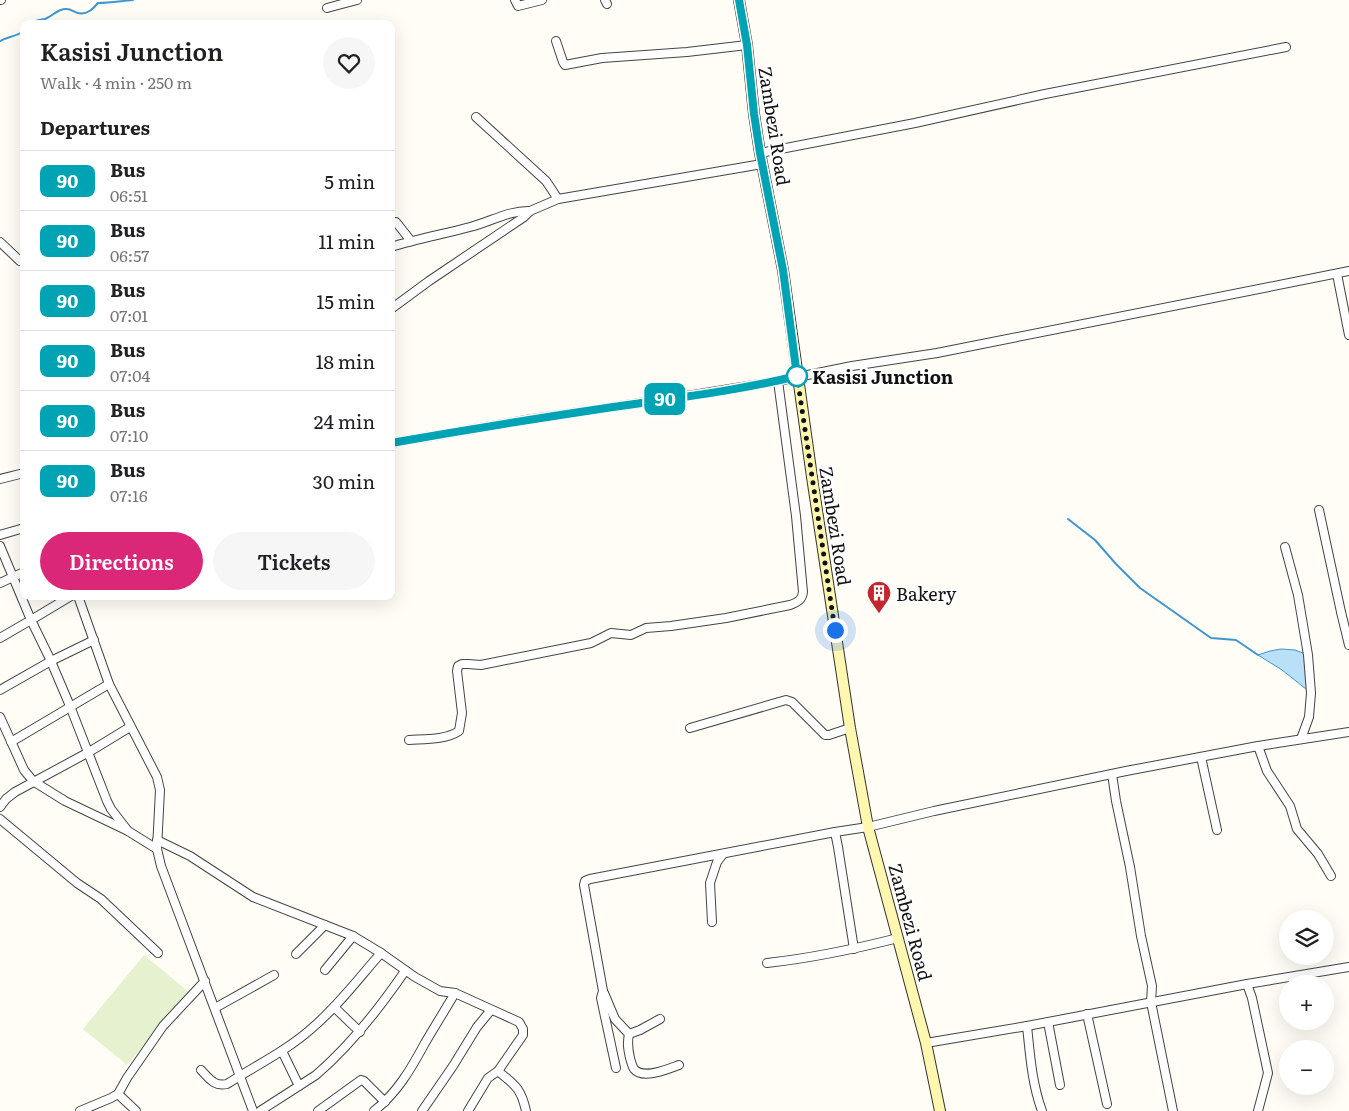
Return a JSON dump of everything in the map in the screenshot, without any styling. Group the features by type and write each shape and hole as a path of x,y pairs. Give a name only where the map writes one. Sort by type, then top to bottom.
{"main road":[{"name":"Zambezi Road","path":"739,0 747,45 760,153 783,270 850,728 868,827 926,1043 940,1111"}],"street":[{"path":"327,8 357,0"},
{"path":"515,0 518,6 542,0"},
{"path":"556,41 565,64 602,58 687,52 747,45"},
{"path":"760,153 915,123 1045,94 1286,47"},
{"path":"476,117 546,181 558,199"},
{"path":"395,246 472,226 516,212 530,211 558,199 762,164"},
{"path":"395,306 428,281 524,218 530,211"},
{"path":"395,222 411,241"},
{"path":"0,242 20,261"},
{"path":"395,442 778,381 852,366 937,353 1349,271"},
{"path":"1337,274 1349,336"},
{"path":"409,740 442,737 459,731 462,713 457,670 458,666 462,664 481,665 591,643 612,633 631,635 646,628 726,618 798,602 803,592 800,552 778,381"},
{"path":"0,479 20,474"},
{"path":"1319,510 1340,612 1349,645"},
{"path":"0,535 20,529"},
{"path":"0,546 20,594"},
{"path":"1285,546 1298,595 1308,655 1311,693 1310,709 1301,739"},
{"path":"0,583 20,574"},
{"path":"23,600 51,661 108,801 128,831"},
{"path":"0,638 64,600"},
{"path":"79,600 108,684 130,727 140,742 159,782 157,849 165,876 253,1111"},
{"path":"0,690 51,661 94,640"},
{"path":"11,742 108,684"},
{"path":"690,728 786,700 792,702 825,735 850,728"},
{"path":"0,717 24,770 33,782 65,801 128,831 157,849"},
{"path":"0,807 11,795 130,727"},
{"path":"679,1065 648,1074 634,1069 628,1048 629,1034 616,1018 603,991 584,885 585,881 868,827 934,811 1112,774 1258,746 1349,732"},
{"path":"1258,746 1267,770 1290,806 1297,829 1318,854 1331,876"},
{"path":"1202,757 1217,830"},
{"path":"1112,774 1141,936 1152,986 1151,1002 1173,1111"},
{"path":"0,819 77,882 101,899 158,953"},
{"path":"835,832 854,949"},
{"path":"157,840 190,856 253,897 353,936 440,991 455,993 519,1022 524,1029 523,1035 498,1071 488,1078 468,1111"},
{"path":"712,922 710,883 723,854"},
{"path":"296,954 325,925"},
{"path":"325,970 353,936"},
{"path":"767,964 854,949 898,938"},
{"path":"201,1070 216,1084 227,1084 282,1051 311,1029 334,1007 381,953"},
{"path":"926,1043 1349,967"},
{"path":"260,1111 324,1068 360,1032 406,970"},
{"path":"215,1008 274,975"},
{"path":"80,1111 118,1094 127,1078 164,1026 205,981"},
{"path":"1247,984 1252,998 1268,1073 1258,1111"},
{"path":"603,991 601,998 616,1068"},
{"path":"374,1111 385,1102 408,1073 455,993"},
{"path":"334,1007 360,1032"},
{"path":"422,1111 477,1027 491,1010"},
{"path":"1086,1014 1107,1104"},
{"path":"629,1034 660,1019"},
{"path":"1048,1022 1060,1085"},
{"path":"1027,1026 1032,1073 1042,1111"},
{"path":"282,1051 299,1086"},
{"path":"498,1071 517,1087 523,1096 526,1111"},
{"path":"318,1111 361,1080 385,1102"},
{"path":"118,1094 136,1111"}],"green space":[{"path":"144,955 189,992 127,1065 83,1029"}],"water":[{"path":"1281,649 1295,650 1308,655 1311,693 1282,670 1258,655"}],"waterway":[{"path":"40,20 64,9 84,13 98,3 133,0"},
{"path":"0,41 20,33"},
{"path":"1068,519 1095,540 1140,588 1211,638 1236,640 1258,655"}],"bus line":[{"name":"90","path":"395,442 778,381 797,376 783,270 760,153 747,45 739,0"}],"place":[{"name":"Kasisi Junction","path":"797,376"},
{"name":"Bakery","path":"879,614"}],"route":[{"path":"797,376 835,630"}]}
